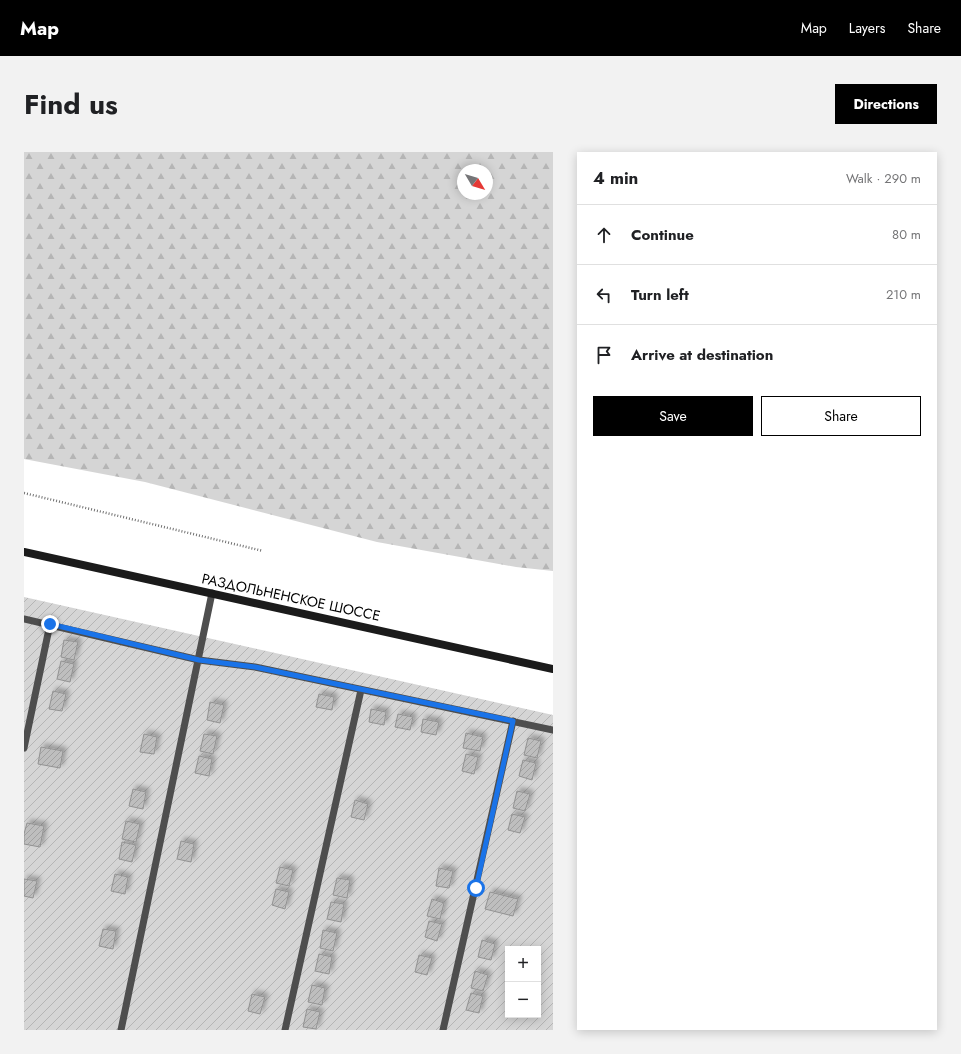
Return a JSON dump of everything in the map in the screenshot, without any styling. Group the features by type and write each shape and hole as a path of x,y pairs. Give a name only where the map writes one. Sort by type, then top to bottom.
{"main road":[{"name":"РАЗДОЛЬНЕНСКОЕ ШОССЕ","path":"24,552 553,669"}],"lane":[{"path":"121,1030 212,593"},
{"path":"24,619 199,660 255,667 553,730"},
{"path":"24,748 50,624"},
{"path":"284,1030 361,690"},
{"path":"443,1030 513,721"}],"path":[{"path":"24,492 263,551"}],"green space":[{"path":"24,152 553,152 553,571 516,567 377,542 145,482 24,459"},
{"path":"24,597 553,715 553,1030 24,1030"}],"building":[{"path":"64,640 78,642 74,660 61,657"},
{"path":"61,661 74,664 70,682 57,679"},
{"path":"53,691 66,694 62,711 49,709"},
{"path":"319,694 334,697 332,710 316,707"},
{"path":"210,702 224,705 220,723 207,720"},
{"path":"371,709 386,712 384,725 369,722"},
{"path":"398,714 413,717 410,730 395,727"},
{"path":"423,719 439,722 436,735 421,732"},
{"path":"466,733 483,737 480,751 463,748"},
{"path":"144,734 157,737 154,754 140,752"},
{"path":"204,734 217,736 213,754 200,751"},
{"path":"528,738 541,741 537,758 524,755"},
{"path":"41,747 63,751 60,768 38,764"},
{"path":"466,754 478,757 474,774 462,771"},
{"path":"199,756 212,759 209,776 195,773"},
{"path":"523,760 536,763 532,780 519,776"},
{"path":"133,789 146,792 143,809 129,806"},
{"path":"517,791 530,794 525,811 513,808"},
{"path":"355,800 368,804 364,820 351,817"},
{"path":"512,814 525,817 520,833 508,830"},
{"path":"126,821 140,824 136,842 122,839"},
{"path":"27,823 44,826 40,847 24,844 24,834"},
{"path":"181,841 194,844 191,862 177,859"},
{"path":"122,842 136,845 132,862 119,859"},
{"path":"280,867 293,870 289,886 276,883"},
{"path":"439,868 453,871 449,888 436,886"},
{"path":"115,874 128,877 125,894 111,891"},
{"path":"337,878 350,880 347,898 333,895"},
{"path":"24,879 37,881 33,898 24,896"},
{"path":"276,889 289,892 285,909 272,905"},
{"path":"490,892 518,899 513,916 485,909"},
{"path":"432,899 444,903 440,919 427,916"},
{"path":"331,902 344,904 341,922 327,919"},
{"path":"429,921 442,924 437,941 425,937"},
{"path":"103,929 116,931 113,949 99,946"},
{"path":"323,930 337,933 333,951 320,948"},
{"path":"482,940 495,944 491,960 478,957"},
{"path":"319,954 332,957 329,974 315,971"},
{"path":"419,955 432,958 427,975 415,972"},
{"path":"475,971 488,975 483,991 471,988"},
{"path":"312,985 325,988 322,1005 308,1002"},
{"path":"471,993 483,996 479,1013 466,1010"},
{"path":"252,994 265,997 260,1014 248,1011"},
{"path":"307,1009 320,1012 316,1029 303,1027"}],"route":[{"path":"50,624 199,660 255,667 513,721 476,888"}]}
